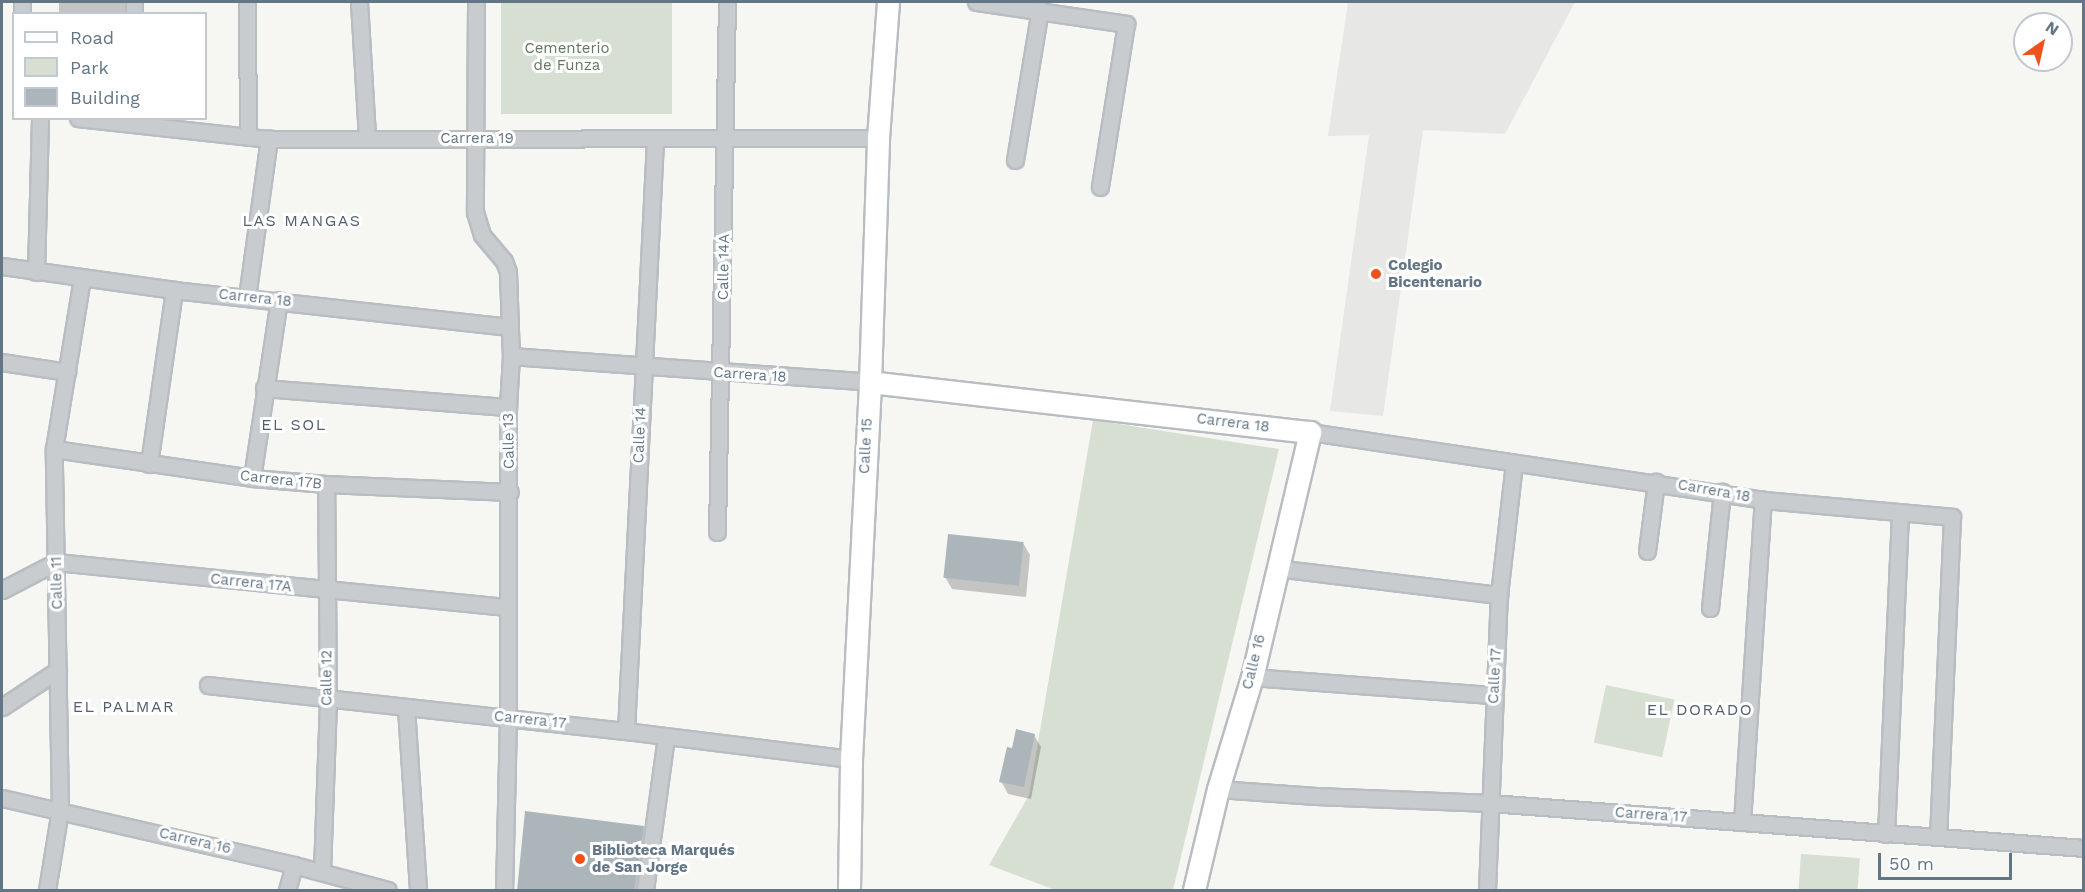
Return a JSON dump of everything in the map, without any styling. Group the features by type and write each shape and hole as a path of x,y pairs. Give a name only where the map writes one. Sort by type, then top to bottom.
{"street":[{"path":"247,2 248,137"},
{"path":"359,2 367,138"},
{"name":"Calle 13","path":"476,2 475,212 482,235 504,261 508,272 511,356 508,407 510,492 504,891"},
{"name":"Calle 14A","path":"717,532 722,374 727,2"},
{"name":"Calle 15","path":"849,891 851,759 870,382 878,138 888,2"},
{"path":"976,2 1040,9 1126,24 1100,187"},
{"path":"1016,160 1040,9"},
{"path":"36,272 40,120"},
{"name":"Carrera 19","path":"107,120 269,139 878,138"},
{"path":"247,297 269,139"},
{"name":"Calle 14","path":"626,730 655,140"},
{"name":"Carrera 18","path":"2,266 174,290 509,327"},
{"name":"Calle 11","path":"47,891 60,810 54,448 82,278"},
{"path":"149,464 174,290"},
{"path":"252,478 279,300"},
{"name":"Carrera 18","path":"511,356 644,364 722,374 870,382 1310,432 1656,482 1763,500 1952,517 1938,837"},
{"path":"2,362 67,372"},
{"path":"264,388 508,407"},
{"name":"Calle 16","path":"1194,891 1218,789 1252,677 1310,432"},
{"name":"Carrera 17B","path":"54,448 252,478 326,484 510,492"},
{"name":"Calle 17","path":"1487,891 1493,695 1499,595 1514,463"},
{"path":"1647,551 1656,482"},
{"name":"Calle 12","path":"322,872 328,700 326,484"},
{"path":"1710,608 1722,492"},
{"path":"1742,822 1763,500"},
{"path":"1886,834 1900,513"},
{"path":"2,590 56,562"},
{"name":"Carrera 17A","path":"56,562 508,607"},
{"path":"1276,568 1499,595"},
{"path":"2,707 58,670"},
{"path":"1252,677 1493,695"},
{"name":"Carrera 17","path":"208,685 328,700 626,730 851,759"},
{"path":"406,708 418,891"},
{"path":"645,891 666,736"},
{"name":"Carrera 17","path":"1218,789 1316,796 1490,803 2084,848"},
{"name":"Carrera 16","path":"2,798 294,865 388,891"},
{"path":"287,891 294,865"}],"shaded area":[{"name":"Colegio Bicentenario","path":"1348,2 1575,2 1505,134 1423,130 1383,416 1330,411 1369,135 1328,136"}],"green space":[{"name":"Cementerio de Funza","path":"501,2 672,2 672,114 501,114"},
{"path":"1093,420 1279,449 1173,890 1055,890 989,865 1029,795"},
{"path":"1606,685 1674,700 1662,757 1594,743"},
{"path":"1801,854 1860,858 1858,890 1798,890"}],"building":[{"path":"948,534 1024,542 1019,586 943,578"},
{"path":"1016,729 1035,734 1024,787 999,782 1007,747 1012,748"},
{"name":"Biblioteca Marqués de San Jorge","path":"525,811 644,826 634,891 517,891"}],"place":[{"name":"Colegio Bicentenario","path":"1376,274"},
{"name":"Biblioteca Marqués de San Jorge","path":"580,859"}],"district":[{"name":"LAS MANGAS","path":"302,221"},
{"name":"EL SOL","path":"294,425"},
{"name":"EL PALMAR","path":"124,707"},
{"name":"EL DORADO","path":"1700,710"}]}
